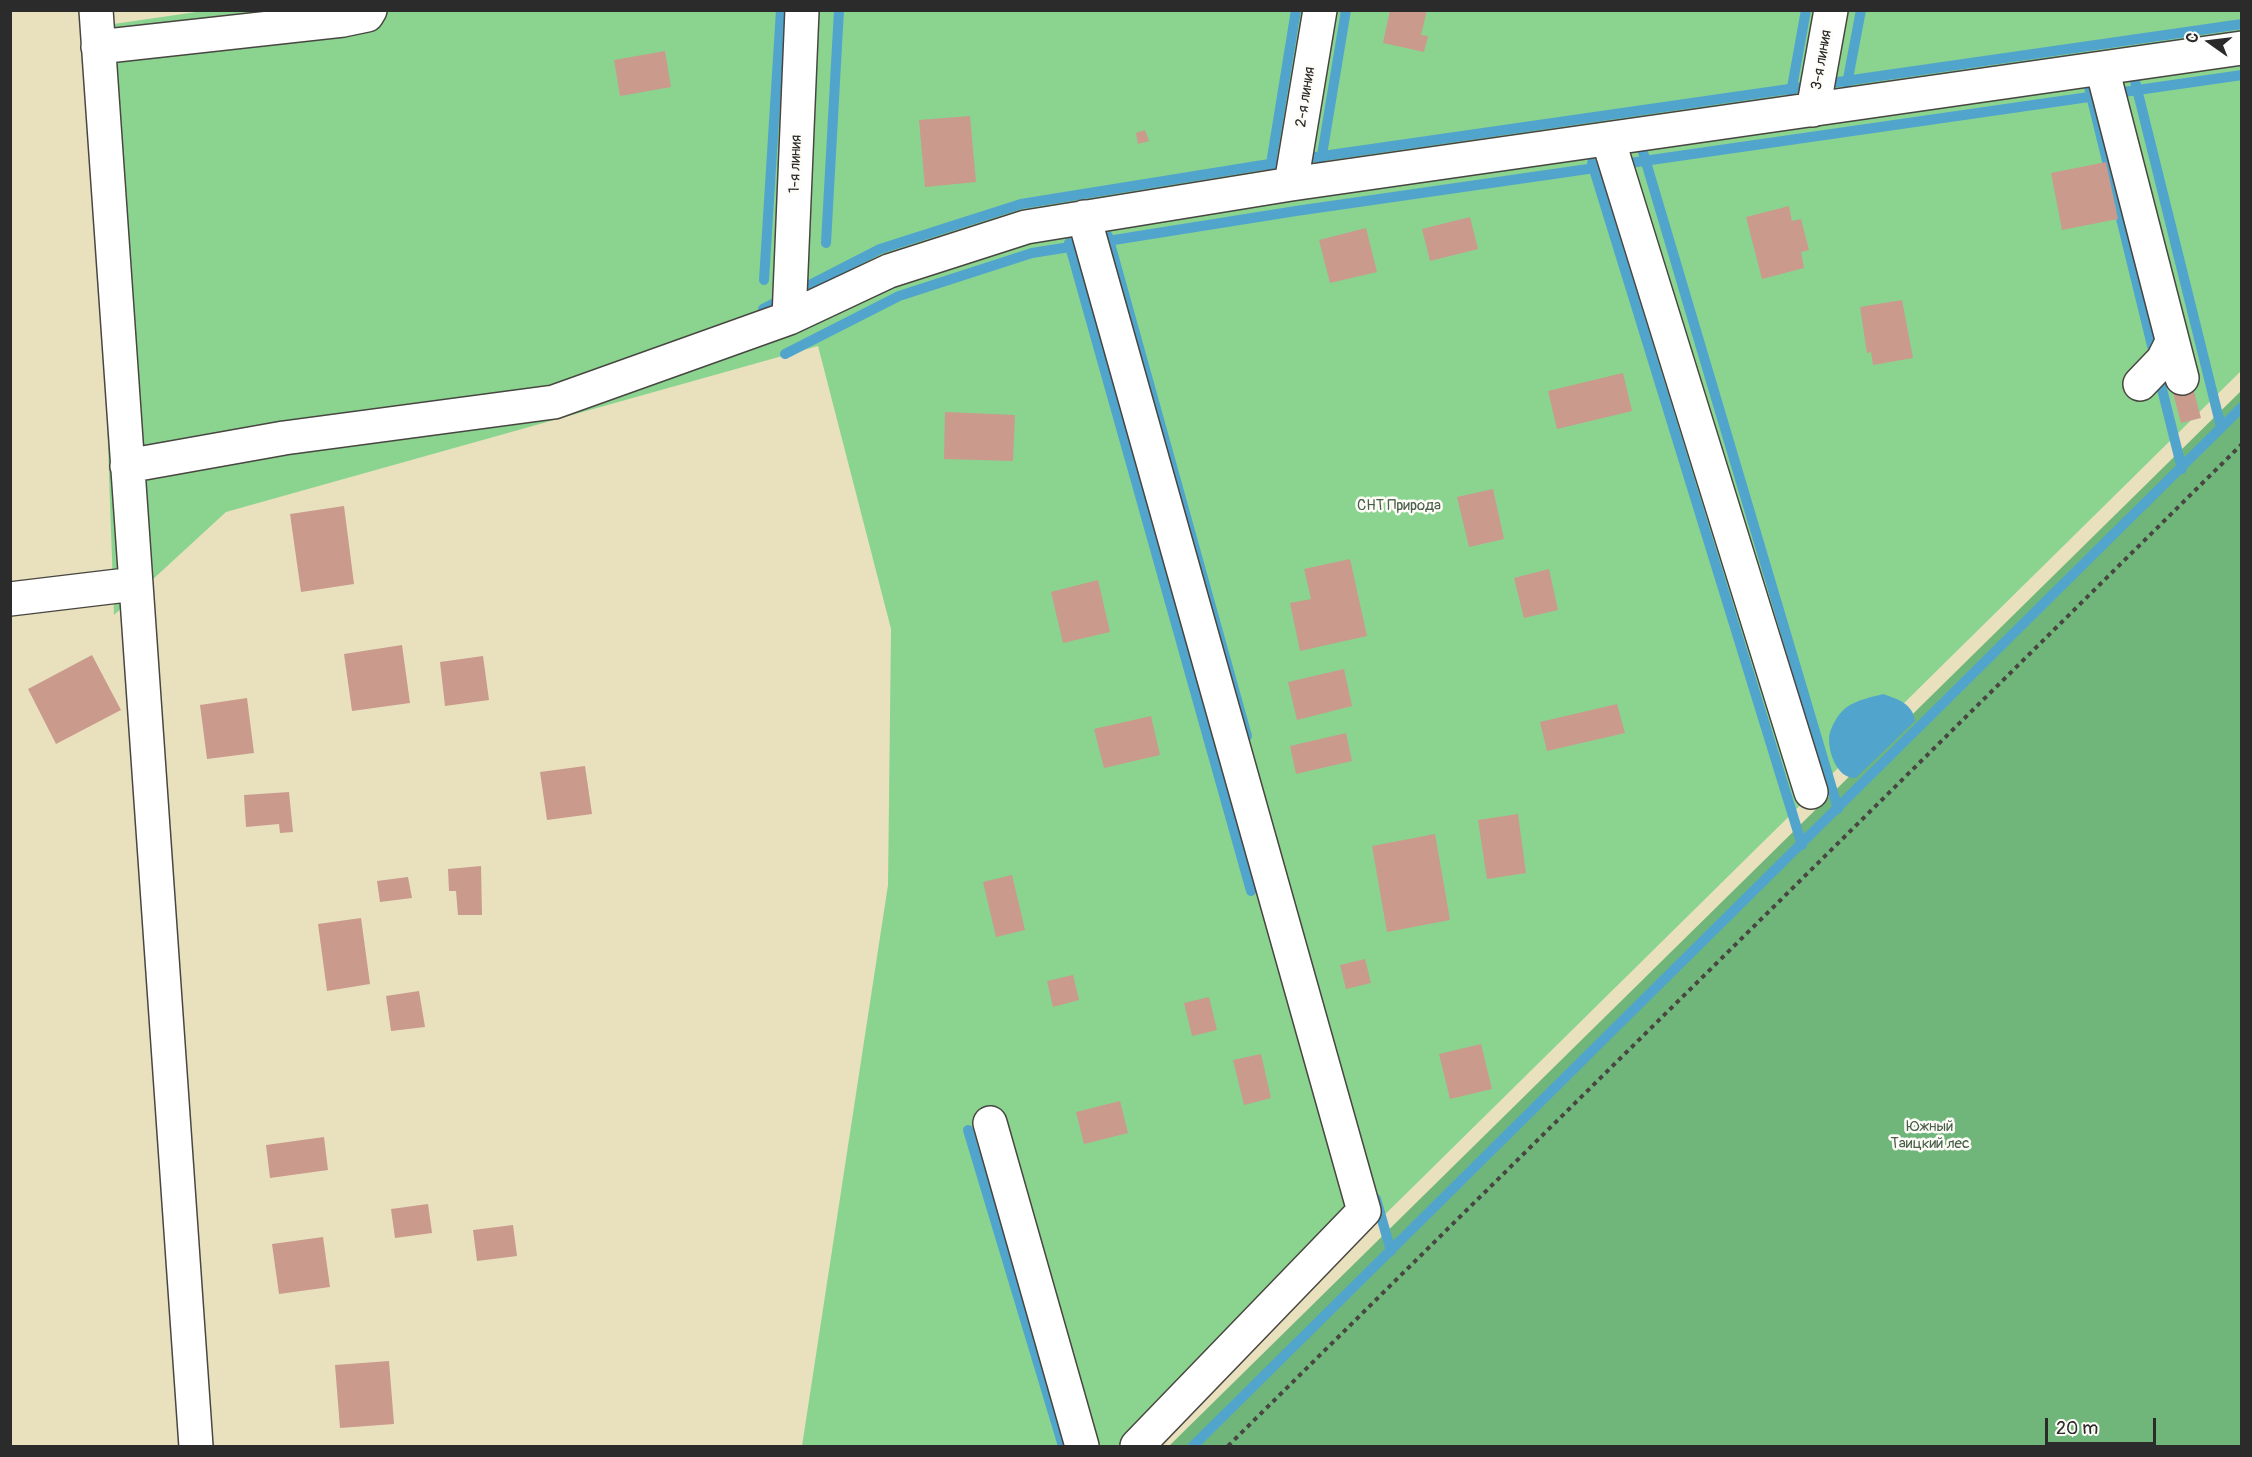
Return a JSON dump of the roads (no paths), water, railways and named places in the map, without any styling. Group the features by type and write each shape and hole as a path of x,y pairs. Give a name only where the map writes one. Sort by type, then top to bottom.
{"street":[{"path":"96,10 196,1446"},
{"path":"98,47 343,20 367,15 370,10"},
{"name":"1-я линия","path":"789,318 802,10"},
{"name":"2-я линия","path":"1292,184 1320,10"},
{"name":"3-я линия","path":"1813,110 1831,10"},
{"path":"127,466 284,438 554,402 789,318 889,271 1026,227 1292,184 2241,48"},
{"path":"2102,68 2182,378"},
{"path":"1608,139 1811,792"},
{"path":"1084,217 1364,1211 1137,1446"},
{"path":"2140,384 2163,360 2172,342"},
{"path":"10,599 135,584"},
{"path":"990,1123 1082,1446"}],"water":[{"path":"1883,694 1908,706 1915,721 1856,778 1844,775 1833,759 1829,745 1831,730 1844,709"}],"waterway":[{"path":"764,280 781,10"},
{"path":"826,243 839,10"},
{"path":"1270,170 1296,10"},
{"path":"1321,161 1346,10"},
{"path":"1791,93 1806,10"},
{"path":"1847,84 1861,10"},
{"path":"763,309 880,249 1021,204 1288,161 2242,24"},
{"path":"785,354 899,296 1032,253 1296,211 2242,75"},
{"path":"2134,77 2221,427"},
{"path":"2089,87 2155,358"},
{"path":"1643,152 1838,809"},
{"path":"1592,163 1802,845"},
{"path":"1108,236 1247,736"},
{"path":"1069,243 1251,891"},
{"path":"2158,373 2182,469"},
{"path":"1193,1446 2242,407"},
{"path":"968,1130 1063,1446"},
{"path":"1376,1199 1391,1251"}],"park label":[{"name":"СНТ Природа","path":"1399,506"},
{"name":"Южный Таицкий лес","path":"1930,1136"}]}
